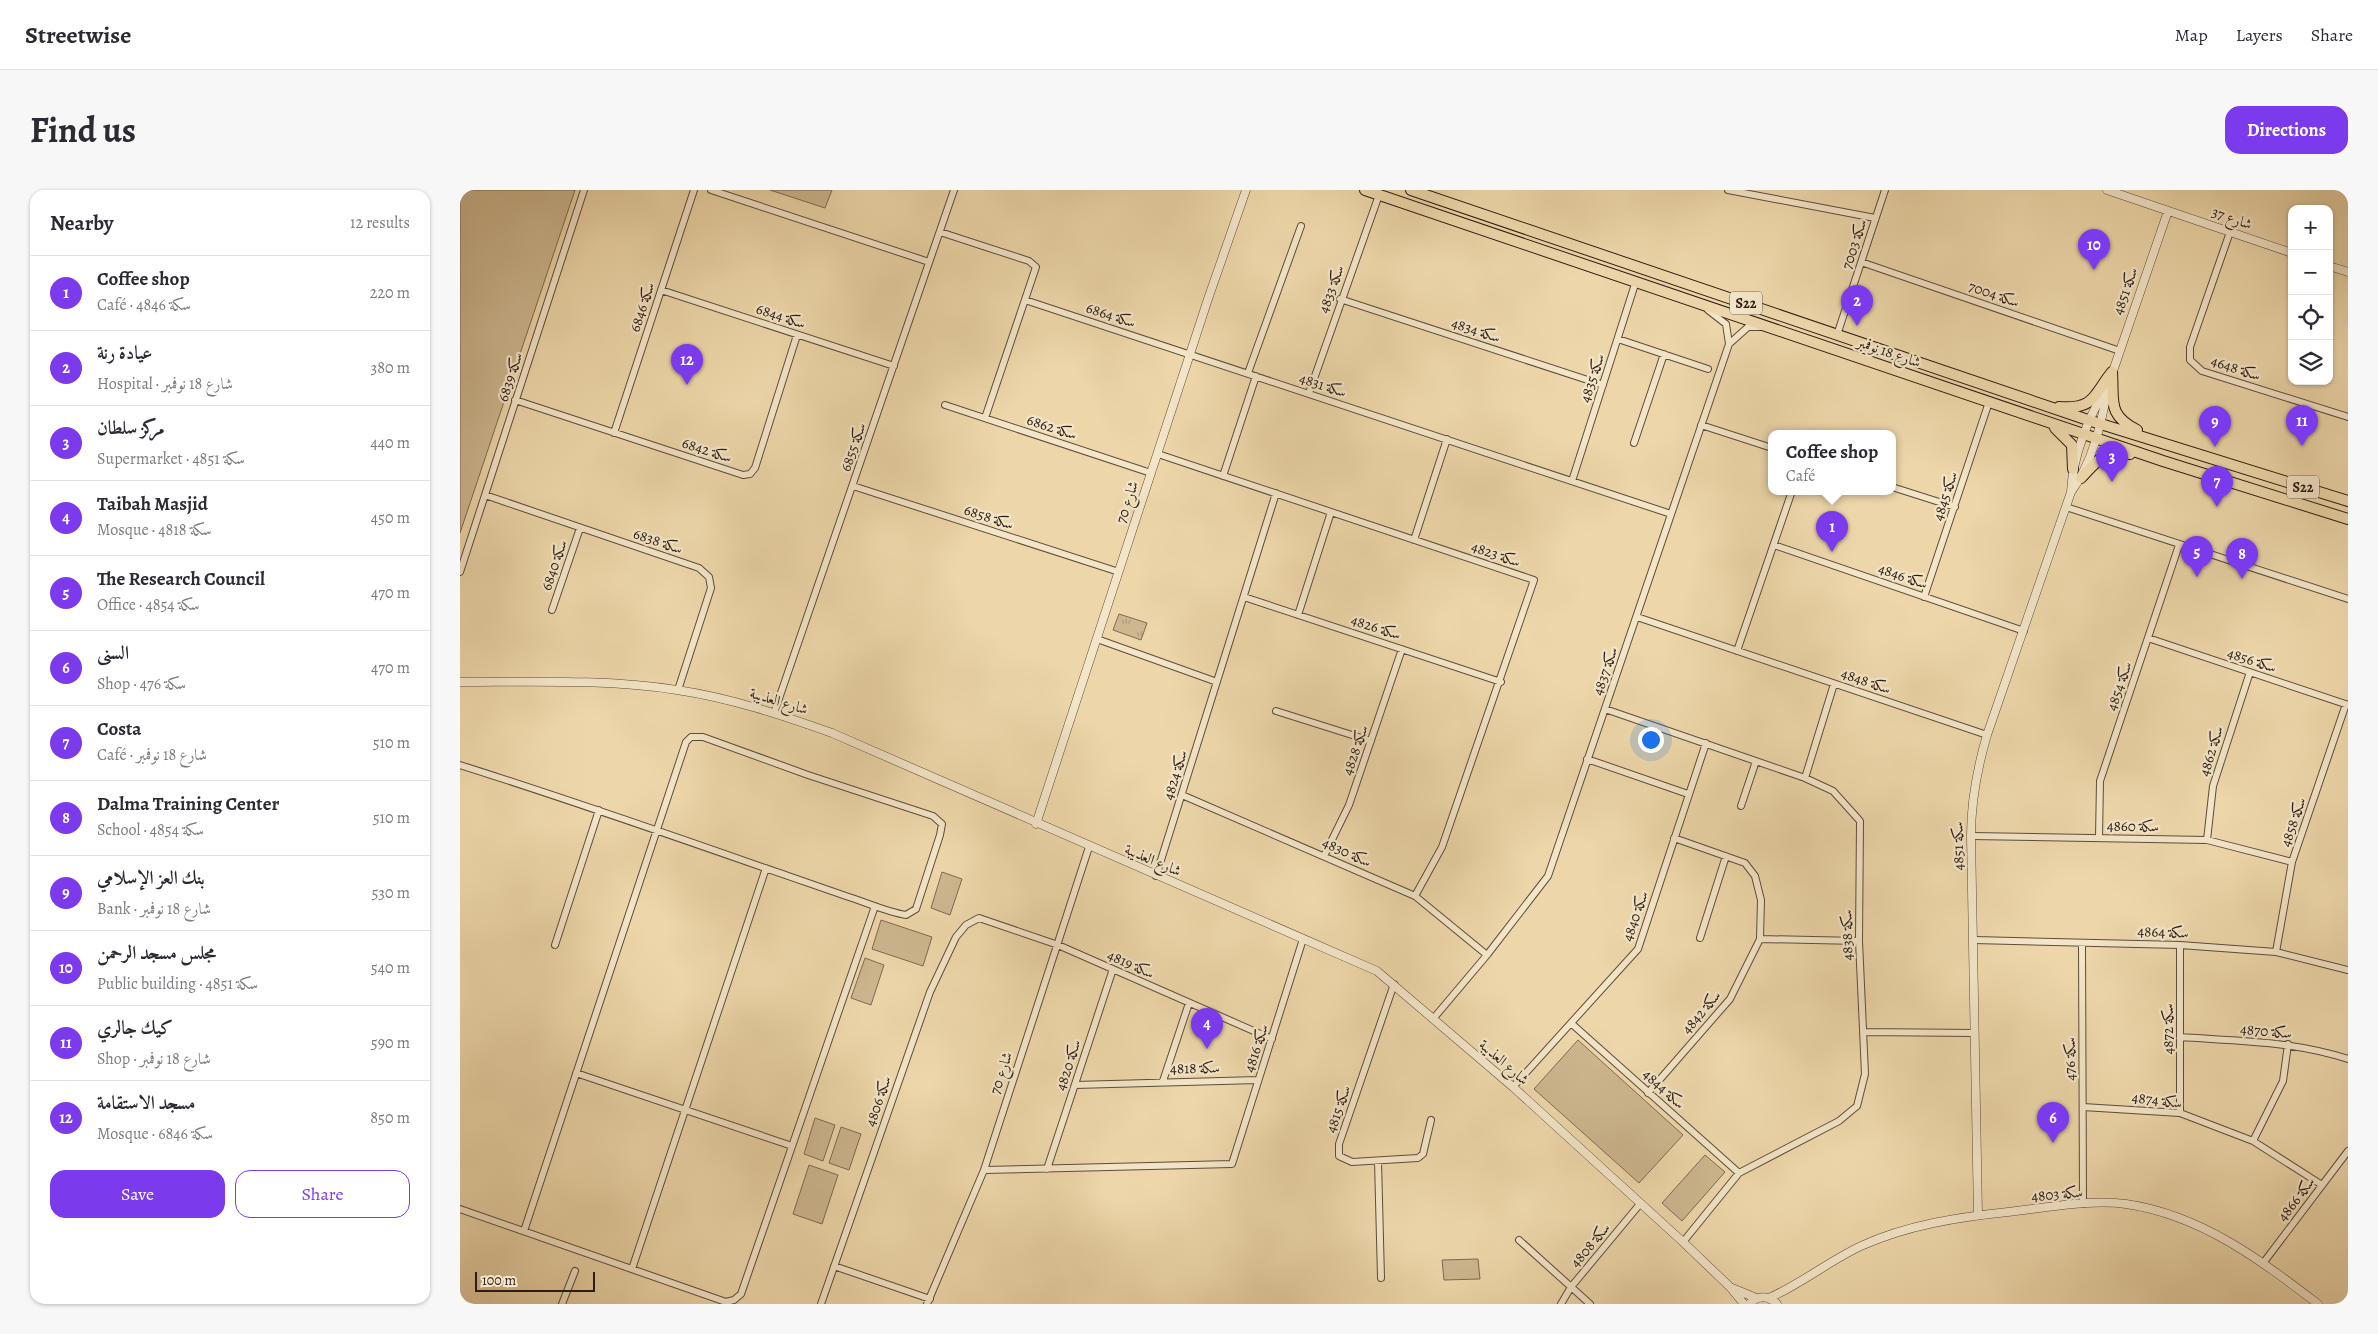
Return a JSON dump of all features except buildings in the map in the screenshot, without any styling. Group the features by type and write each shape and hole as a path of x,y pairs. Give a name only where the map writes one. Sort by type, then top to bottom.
{"main road":[{"name":"شارع 18 نوفمبر","path":"1365,190 2163,461 2348,519"},
{"name":"شارع 18 نوفمبر","path":"1411,190 2088,420 2348,501"},
{"path":"2047,406 2069,408 2095,399 2111,377"},
{"path":"2111,377 2112,404 2116,414 2126,424 2164,444"},
{"path":"2024,414 2055,428 2068,440 2072,445 2073,469"},
{"path":"2081,478 2104,455 2121,453 2163,461"}],"street":[{"name":"سكة 6839","path":"460,572 584,190"},
{"name":"سكة 6846","path":"614,433 694,190"},
{"path":"711,190 929,262"},
{"name":"سكة 6855","path":"774,712 954,190"},
{"name":"شارع 70","path":"1036,824 1190,354 1246,190"},
{"path":"1728,190 1875,218"},
{"path":"1773,198 1775,190"},
{"name":"سكة 7003","path":"1837,334 1884,190"},
{"name":"شارع 37","path":"2108,190 2288,252"},
{"name":"سكة 4833","path":"1309,393 1340,299 1379,194"},
{"name":"سكة 4851","path":"2071,492 2081,478 2101,424 2111,377 2168,211"},
{"path":"1248,373 1301,226"},
{"path":"940,232 1033,263 1036,267 985,418"},
{"name":"سكة 4648","path":"2230,232 2190,347 2190,360 2202,371 2348,417"},
{"name":"سكة 7004","path":"1861,262 2120,351"},
{"path":"2333,267 2348,272"},
{"name":"سكة 4835","path":"1572,481 1636,282"},
{"name":"سكة 6844","path":"661,290 894,366"},
{"name":"سكة 4834","path":"1340,299 1604,385"},
{"name":"سكة 6864","path":"1025,300 1190,354"},
{"path":"1698,304 1726,324 1729,344"},
{"name":"سكة 4837","path":"1434,1019 1487,955 1548,876 1729,344 1748,327 1768,326"},
{"name":"سكة 6842","path":"515,400 743,475 750,474 755,468 798,335"},
{"path":"1618,339 1708,369"},
{"name":"سكة 4831","path":"1190,354 1671,514"},
{"path":"1634,443 1664,354"},
{"path":"1223,476 1256,376"},
{"name":"سكة 4851","path":"1978,1215 1971,836 1971,808 1976,772 2071,492 2073,469 2088,420 2111,377"},
{"name":"سكة 4845","path":"1924,597 1988,402"},
{"name":"سكة 6862","path":"945,405 1151,473"},
{"path":"1701,425 1768,447"},
{"path":"1414,540 1447,439"},
{"name":"سكة 4823","path":"1158,454 1534,580 1501,682 1442,847 1415,896"},
{"name":"سكة 6858","path":"853,486 1119,572"},
{"path":"1896,488 1955,507"},
{"name":"سكة 4824","path":"1156,876 1276,494"},
{"name":"سكة 6838","path":"485,495 699,568 709,577 711,588 678,690"},
{"path":"1737,651 1791,495"},
{"path":"2066,507 2348,599"},
{"path":"1298,614 1331,512"},
{"name":"سكة 6840","path":"552,610 580,528"},
{"name":"سكة 4854","path":"2098,838 2100,781 2179,545"},
{"name":"سكة 4846","path":"1774,546 2024,630"},
{"name":"سكة 4826","path":"1244,597 1501,682"},
{"name":"سكة 4848","path":"1636,617 1987,735"},
{"name":"سكة 4856","path":"2148,638 2347,704"},
{"path":"1097,639 1217,682"},
{"name":"سكة 4828","path":"1324,856 1349,804 1402,649"},
{"name":"سكة 4862","path":"2207,840 2214,786 2250,672"},
{"name":"شارع العذيبة","path":"460,682 609,683 678,690 774,712 832,733 1036,824 1377,971 1513,1087 1684,1242 1730,1287 1744,1304"},
{"path":"1805,778 1834,684"},
{"name":"سكة 4858","path":"2276,952 2292,862 2347,704"},
{"name":"سكة 4838","path":"1605,708 1805,778 1832,791 1860,821 1859,941 1865,1074 1858,1106 1839,1121 1739,1173 1684,1242"},
{"path":"1276,711 1370,741"},
{"path":"460,765 599,810 656,830 875,906 906,915 916,909 942,828 938,819 697,736 686,742 656,830 524,1231"},
{"name":"سكة 4840","path":"1513,1087 1638,949 1706,743"},
{"path":"1587,759 1688,794"},
{"path":"1741,806 1756,761"},
{"name":"سكة 4830","path":"1182,796 1415,896 1487,955"},
{"path":"555,945 599,810"},
{"name":"سكة 4860","path":"1971,836 2207,840 2292,862"},
{"name":"سكة 4842","path":"1648,1092 1730,999 1760,939 1760,900 1756,876 1745,863 1674,838"},
{"name":"شارع 70","path":"928,1302 984,1170 1089,847"},
{"path":"1700,938 1726,856"},
{"path":"632,1269 766,868"},
{"path":"460,1210 726,1302 734,1300 742,1294 875,906"},
{"name":"سكة 4819","path":"978,918 1058,945 1272,1039"},
{"name":"سكة 4806","path":"821,1304 930,992 956,937 966,925 978,918"},
{"name":"سكة 4816","path":"1047,1169 1232,1164 1303,939"},
{"path":"1760,939 1859,941"},
{"name":"سكة 4864","path":"1974,940 2180,945 2276,952 2348,970"},
{"name":"سكة 476","path":"2082,943 2083,1204"},
{"name":"سكة 4872","path":"2180,945 2180,1112"},
{"name":"سكة 4820","path":"1047,1169 1113,969"},
{"name":"سكة 4815","path":"1394,984 1338,1151 1339,1156 1352,1162 1418,1158 1423,1154 1430,1120"},
{"name":"سكة 4818","path":"1162,1082 1189,1003"},
{"name":"سكة 4844","path":"1572,1024 1739,1173"},
{"path":"1864,1032 1975,1033"},
{"name":"سكة 4870","path":"2180,1037 2288,1044 2319,1050 2348,1059"},
{"path":"2253,1141 2283,1081 2288,1044"},
{"path":"576,1073 792,1146"},
{"name":"سكة 4818","path":"1075,1085 1258,1080"},
{"name":"سكة 4874","path":"2083,1107 2180,1112 2253,1141 2322,1185"},
{"name":"سكة 4866","path":"2264,1262 2348,1151"},
{"path":"1378,1161 1381,1278"},
{"path":"984,1170 1047,1169"},
{"name":"سكة 4808","path":"1561,1304 1571,1287 1640,1204"},
{"name":"سكة 4803","path":"1769,1298 1787,1290 1835,1259 1863,1245 1909,1228 1978,1215 2083,1204 2124,1204 2162,1212 2223,1236 2264,1262 2318,1304"},
{"path":"1519,1240 1590,1304"},
{"path":"834,1266 928,1302"},
{"path":"562,1304 575,1271"},
{"name":"شارع العذيبة","path":"1730,1287 1756,1298"},
{"path":"1749,1304 1756,1298 1769,1298 1779,1304 1787,1290"}],"green space":[{"path":"460,190 575,190 460,533"},
{"path":"770,190 832,190 825,208"},
{"path":"1119,614 1147,623 1141,640 1113,630"},
{"path":"942,872 962,879 950,915 931,908"},
{"path":"881,920 932,937 923,966 872,949"},
{"path":"865,958 884,965 871,1005 851,998"},
{"path":"1578,1040 1683,1135 1639,1183 1534,1089"},
{"path":"815,1118 835,1125 823,1161 804,1154"},
{"path":"841,1127 861,1134 849,1170 829,1163"},
{"path":"1705,1155 1725,1172 1682,1221 1662,1203"},
{"path":"809,1165 838,1175 822,1224 793,1214"},
{"path":"1478,1259 1480,1279 1444,1280 1442,1260"}],"place":[{"name":"مجلس مسجد الرحمن","path":"2094,270"},
{"name":"عيادة رنة","path":"1857,326"},
{"name":"مسجد الاستقامة","path":"687,385"},
{"name":"كيك جالري","path":"2302,446"},
{"name":"بنك العز الإسلامي","path":"2215,447"},
{"name":"مركز سلطان","path":"2112,482"},
{"name":"Costa","path":"2217,507"},
{"name":"Coffee shop","path":"1832,552"},
{"name":"The Research Council","path":"2197,577"},
{"name":"Dalma Training Center","path":"2242,579"},
{"name":"Taibah Masjid","path":"1207,1049"},
{"name":"السنى","path":"2053,1143"}]}
